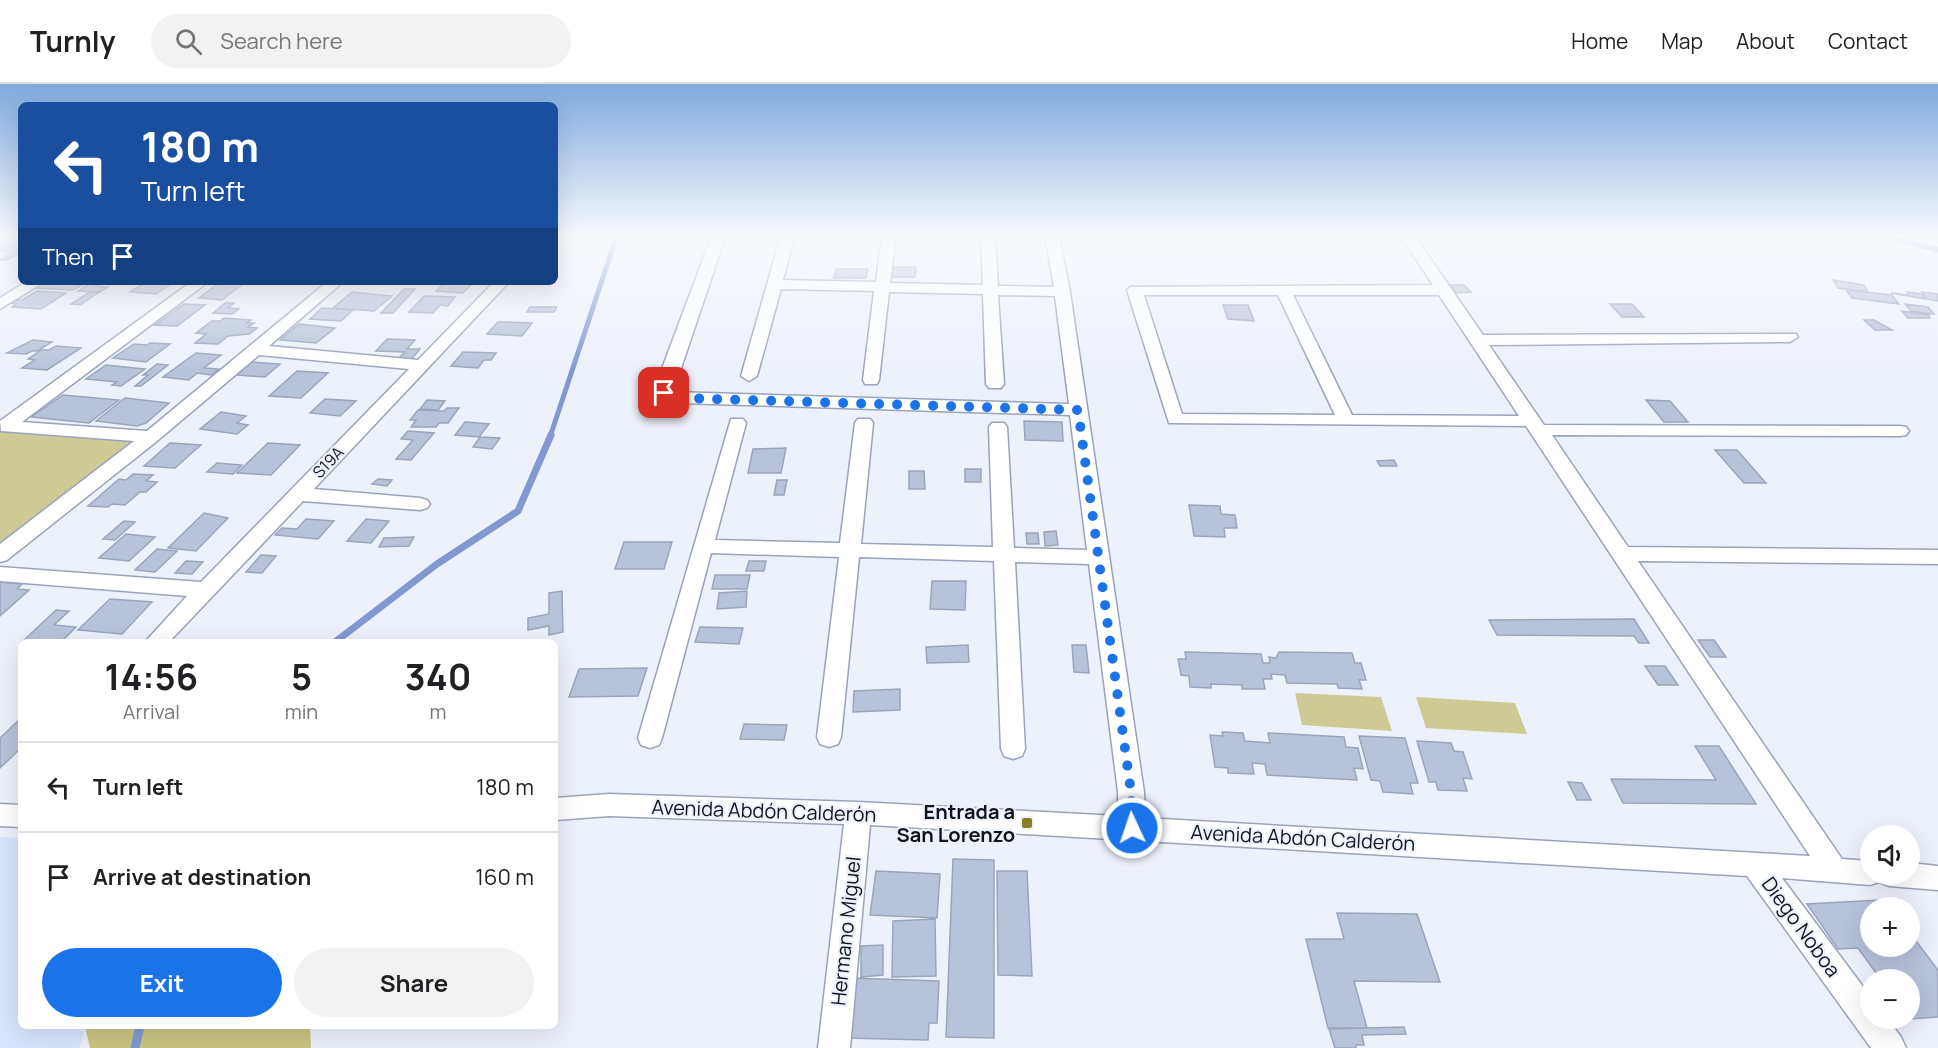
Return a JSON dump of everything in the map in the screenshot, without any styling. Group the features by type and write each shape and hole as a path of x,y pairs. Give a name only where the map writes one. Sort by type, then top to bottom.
{"street":[{"path":"703,280 663,390 667,396 1078,410"},
{"path":"749,376 775,280"},
{"path":"871,380 884,280"},
{"path":"990,280 995,384"},
{"path":"1060,280 1131,792 1132,828"},
{"path":"1437,280 1834,871"},
{"path":"774,284 1062,292"},
{"path":"0,304 32,285"},
{"path":"2,426 197,285"},
{"path":"0,555 152,437 332,285"},
{"name":"S19A","path":"159,639 499,285"},
{"path":"1444,290 1135,290 1175,419 1346,420 1535,426 1900,431"},
{"path":"1284,291 1346,420"},
{"path":"1478,340 1790,338"},
{"path":"256,350 422,365"},
{"path":"650,738 737,423"},
{"path":"829,737 864,423"},
{"path":"2,426 152,437"},
{"path":"998,427 1013,749"},
{"path":"297,494 420,504"},
{"path":"703,546 1097,557"},
{"path":"1621,554 1938,557"},
{"path":"0,574 205,590"},
{"name":"Avenida Abdón Calderón","path":"558,809 609,806 858,813 1755,864 1860,872"},
{"name":"Hermano Miguel","path":"834,1048 858,813"},
{"path":"0,815 18,816"},
{"name":"Diego Noboa","path":"1755,864 1890,1048"},
{"path":"1920,877 1938,878"}],"shaded area":[{"path":"0,426 151,437 0,555"},
{"path":"1295,693 1381,697 1392,731 1302,725"},
{"path":"1416,697 1515,703 1527,734 1426,728"},
{"path":"0,837 18,838 18,1029 85,1029 79,1048 0,1048"},
{"path":"86,1029 310,1029 311,1048 90,1048"}],"building":[{"path":"1833,280 1864,285 1868,292 1838,288"},
{"path":"40,285 82,285 73,290 36,288"},
{"path":"87,285 108,287 100,292 78,291"},
{"path":"141,285 169,285 156,294 130,292"},
{"path":"216,285 241,285 222,300 199,298"},
{"path":"442,285 471,285 463,293 436,291"},
{"path":"1450,285 1464,285 1471,292 1457,293"},
{"path":"404,289 415,289 393,313 381,313"},
{"path":"1846,290 1892,295 1899,304 1852,298"},
{"path":"37,291 66,293 41,309 12,307 16,304 11,303 22,300"},
{"path":"90,292 99,292 80,305 71,304"},
{"path":"352,292 392,296 374,311 333,308"},
{"path":"1907,292 1922,294 1925,299 1891,293 1909,295"},
{"path":"1922,292 1938,294 1938,301 1927,299"},
{"path":"424,296 455,297 448,306 440,305 433,313 409,312"},
{"path":"225,303 234,303 228,308 239,309 232,314 213,313"},
{"path":"184,304 205,305 177,326 155,325"},
{"path":"1610,304 1632,304 1644,317 1622,317"},
{"path":"1905,304 1928,307 1934,314 1911,311"},
{"path":"1223,305 1248,305 1254,321 1228,319"},
{"path":"530,307 557,307 554,312 527,312"},
{"path":"322,308 353,310 341,321 310,319"},
{"path":"1902,311 1929,315 1930,318 1908,318"},
{"path":"224,318 251,320 247,323 254,323 248,327 257,328 249,334 228,336 218,344 195,343 206,334 196,333 212,321 220,321"},
{"path":"1864,320 1874,320 1892,330 1875,330"},
{"path":"498,322 532,323 522,336 487,334"},
{"path":"299,324 335,328 316,343 280,340"},
{"path":"387,339 415,340 407,349 420,349 410,361 397,360 405,352 376,351"},
{"path":"33,340 52,342 37,351 26,354 7,353"},
{"path":"150,343 170,344 146,362 113,358 134,344 147,345"},
{"path":"56,346 81,348 47,370 22,368 35,360 28,359 41,350 49,350"},
{"path":"463,352 496,353 491,360 484,360 478,368 451,366"},
{"path":"196,353 221,355 204,368 219,369 211,375 197,373 189,380 163,377"},
{"path":"252,362 280,364 265,377 236,375"},
{"path":"157,364 168,365 141,386 135,386 148,375 143,375"},
{"path":"106,365 145,369 121,386 112,385 117,382 86,379"},
{"path":"297,371 328,373 301,398 269,396"},
{"path":"63,395 119,400 89,423 31,417"},
{"path":"125,398 169,403 146,423 137,426 96,421"},
{"path":"325,399 356,401 340,416 310,413"},
{"path":"427,400 445,401 438,410 420,409"},
{"path":"1646,400 1670,401 1688,422 1664,422"},
{"path":"447,408 459,408 448,423 439,423 436,427 411,427 416,420 410,420 418,410 444,411"},
{"path":"221,412 246,416 237,423 248,425 237,434 200,429"},
{"path":"1024,421 1062,422 1063,441 1025,440"},
{"path":"465,422 489,424 479,437 455,435"},
{"path":"408,431 434,433 411,460 396,459 413,440 401,439"},
{"path":"480,437 500,438 492,449 473,447"},
{"path":"170,443 201,445 175,468 144,466"},
{"path":"268,443 300,445 271,475 237,473"},
{"path":"786,448 781,473 748,473 753,449"},
{"path":"1715,450 1737,450 1766,483 1744,483"},
{"path":"1394,460 1397,466 1380,466 1377,461"},
{"path":"217,463 242,465 233,474 207,472"},
{"path":"965,469 981,469 981,482 965,482"},
{"path":"909,471 924,471 925,489 909,489"},
{"path":"133,474 153,475 146,481 157,482 146,492 140,492 125,505 88,506 119,479 126,480"},
{"path":"378,479 392,480 387,486 372,484"},
{"path":"777,480 787,480 784,495 774,495"},
{"path":"1189,505 1220,506 1221,514 1235,515 1237,528 1224,528 1225,537 1194,536"},
{"path":"204,513 228,518 196,551 168,548"},
{"path":"306,519 334,521 318,539 275,535 282,528 297,529"},
{"path":"366,519 389,521 371,543 347,541"},
{"path":"124,521 135,522 115,540 103,539"},
{"path":"1056,531 1058,545 1045,546 1044,532"},
{"path":"1026,533 1038,533 1039,544 1027,544"},
{"path":"126,534 155,537 129,561 99,558"},
{"path":"414,537 409,546 379,547 384,538"},
{"path":"624,542 672,542 664,569 615,569"},
{"path":"157,549 177,551 155,572 135,570"},
{"path":"261,555 276,556 262,573 246,572"},
{"path":"186,561 203,562 192,574 175,573"},
{"path":"749,561 766,561 764,571 746,571"},
{"path":"715,575 750,575 747,589 712,589"},
{"path":"932,581 966,581 965,610 930,609"},
{"path":"0,582 22,584 17,589 29,590 0,616"},
{"path":"562,591 563,632 549,635 549,626 528,630 528,618 549,614 549,593"},
{"path":"747,591 746,607 717,609 719,593"},
{"path":"110,599 152,602 122,634 78,630"},
{"path":"56,610 69,611 54,625 76,627 64,639 25,639"},
{"path":"1634,619 1649,643 1639,643 1634,636 1497,635 1489,620"},
{"path":"700,627 743,628 739,644 695,642"},
{"path":"1698,640 1714,640 1726,657 1710,657"},
{"path":"968,645 969,662 927,663 926,647"},
{"path":"1072,645 1086,645 1089,673 1074,672"},
{"path":"1185,652 1261,654 1263,663 1270,663 1269,657 1276,658 1279,652 1352,653 1355,663 1361,663 1366,680 1359,680 1362,689 1338,688 1337,684 1287,683 1285,675 1271,674 1272,679 1263,679 1265,689 1242,689 1242,685 1211,684 1211,688 1190,687 1189,676 1181,675 1178,659 1186,659"},
{"path":"1645,666 1665,666 1678,685 1658,685"},
{"path":"647,668 638,696 569,697 579,669"},
{"path":"900,689 900,710 853,712 854,691"},
{"path":"18,721 18,751 0,768 0,738"},
{"path":"744,724 787,725 784,740 740,739"},
{"path":"1222,732 1243,733 1245,741 1270,743 1268,733 1344,737 1346,747 1358,748 1363,769 1354,768 1357,780 1267,775 1265,764 1252,763 1254,774 1228,773 1228,768 1215,767 1210,735 1223,736"},
{"path":"1359,736 1405,738 1418,783 1410,783 1413,794 1383,792 1380,781 1371,780"},
{"path":"1417,741 1451,743 1454,751 1463,752 1472,779 1463,778 1467,791 1438,790 1436,782 1429,782"},
{"path":"1695,746 1719,746 1756,804 1623,803 1611,779 1716,780"},
{"path":"1568,782 1582,783 1591,800 1577,800"},
{"path":"953,859 994,860 994,1038 946,1037"},
{"path":"876,871 940,874 937,918 870,915"},
{"path":"997,871 1027,871 1032,976 998,975"},
{"path":"1860,901 1860,951 1858,948 1838,949 1807,904"},
{"path":"1337,913 1417,914 1440,982 1354,981 1367,1028 1328,1028 1306,939 1344,939"},
{"path":"935,919 936,976 892,977 893,921"},
{"path":"883,945 883,975 861,977 861,946"},
{"path":"1920,946 1938,970 1938,1017 1920,1018 1920,969 1873,969 1864,957 1920,957"},
{"path":"851,978 939,981 937,1023 929,1023 928,1040 845,1038"},
{"path":"1404,1027 1406,1034 1362,1035 1364,1045 1356,1045 1356,1048 1335,1048 1329,1029"}],"waterway":[{"path":"550,437 602,280"},
{"path":"339,639 437,564 518,511 551,435"},
{"path":"135,1048 139,1029"}],"place":[{"name":"Entrada a San Lorenzo","path":"1027,823"}],"route":[{"path":"664,393 667,396 679,398 1078,410 1131,792 1132,828"}]}
